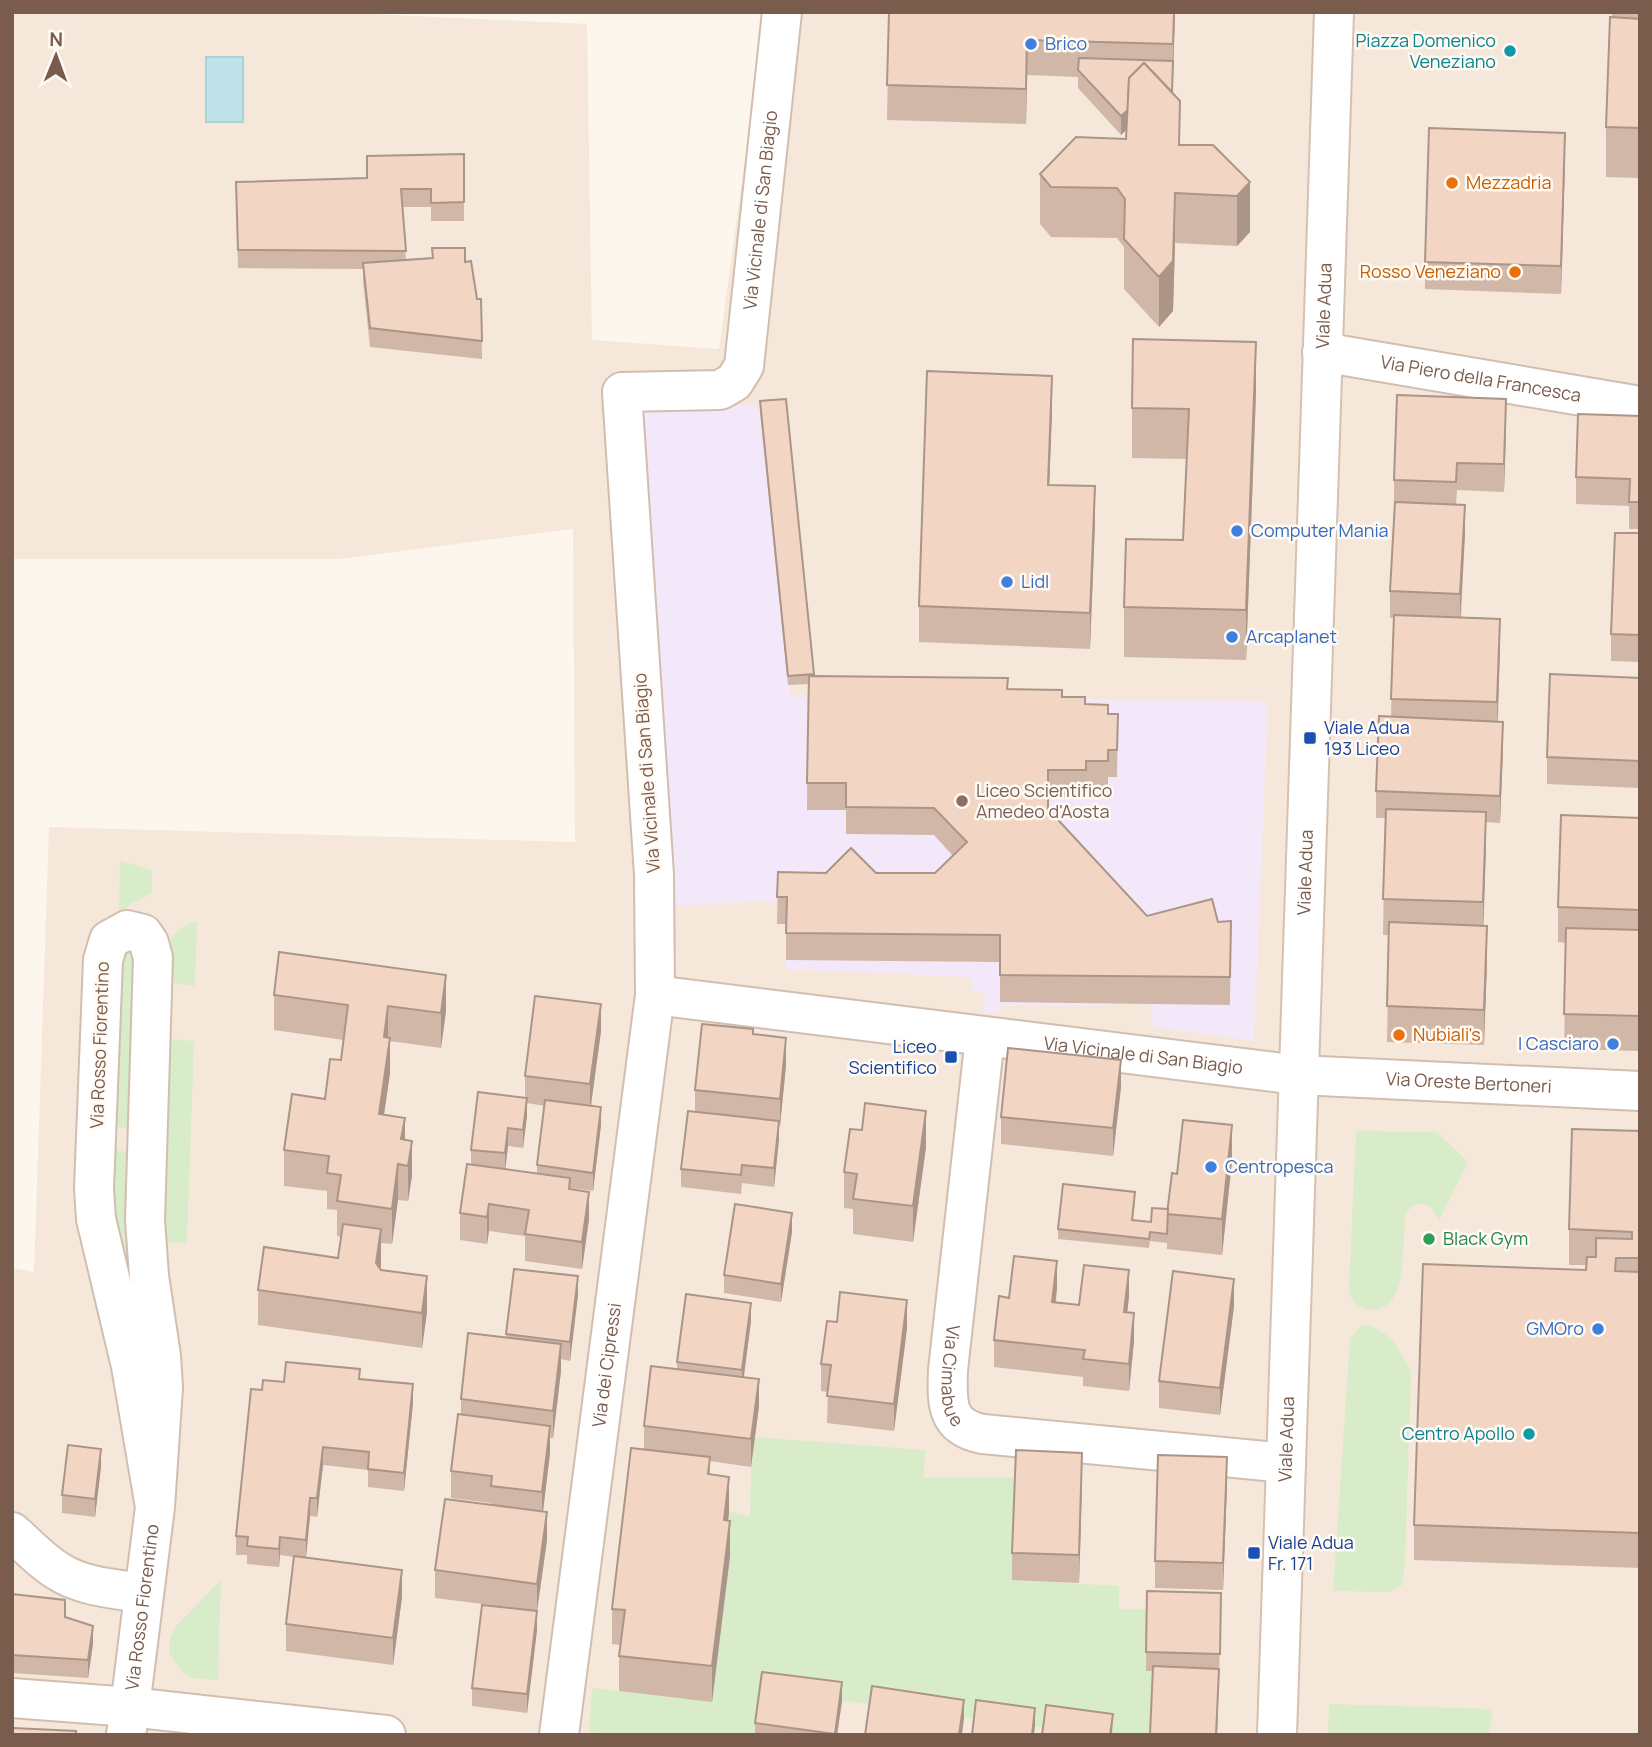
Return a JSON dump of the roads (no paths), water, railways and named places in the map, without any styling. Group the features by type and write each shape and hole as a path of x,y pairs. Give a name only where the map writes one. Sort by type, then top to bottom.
{"street":[{"name":"Via Vicinale di San Biagio","path":"782,12 744,366 734,382 720,390 622,392 654,875 655,995 1298,1075"},
{"name":"Viale Adua","path":"1277,1735 1334,12"},
{"name":"Via Piero della Francesca","path":"1322,352 1640,406"},
{"name":"Via Rosso Fiorentino","path":"128,1721 155,1507 163,1373 146,1237 153,958 143,934 127,930 109,940 104,952 95,1195 99,1235 131,1366 155,1507"},
{"name":"Via dei Cipressi","path":"559,1735 655,995"},
{"name":"Via Cimabue","path":"985,1037 948,1370 949,1409 954,1420 963,1428 983,1434 1286,1463"},
{"name":"Via Oreste Bertoneri","path":"1298,1075 1640,1091"},
{"path":"96,1141 148,1142"},
{"path":"12,1532 43,1560 68,1577 143,1593"},
{"path":"12,1698 128,1721 386,1735"}],"water":[{"path":"206,57 243,57 243,122 206,122"}],"place":[{"name":"Brico","path":"1031,44"},
{"name":"Piazza Domenico Veneziano","path":"1510,51"},
{"name":"Mezzadria","path":"1452,183"},
{"name":"Rosso Veneziano","path":"1515,272"},
{"name":"Computer Mania","path":"1237,531"},
{"name":"Lidl","path":"1007,582"},
{"name":"Arcaplanet","path":"1232,637"},
{"name":"Viale Adua 193 Liceo","path":"1310,738"},
{"name":"Liceo Scientifico Amedeo d'Aosta","path":"962,801"},
{"name":"Nubiali's","path":"1399,1035"},
{"name":"I Casciaro","path":"1613,1044"},
{"name":"Liceo Scientifico","path":"951,1057"},
{"name":"Centropesca","path":"1211,1167"},
{"name":"Black Gym","path":"1429,1239"},
{"name":"GMOro","path":"1598,1329"},
{"name":"Centro Apollo","path":"1529,1434"},
{"name":"Viale Adua Fr. 171","path":"1254,1553"}]}
